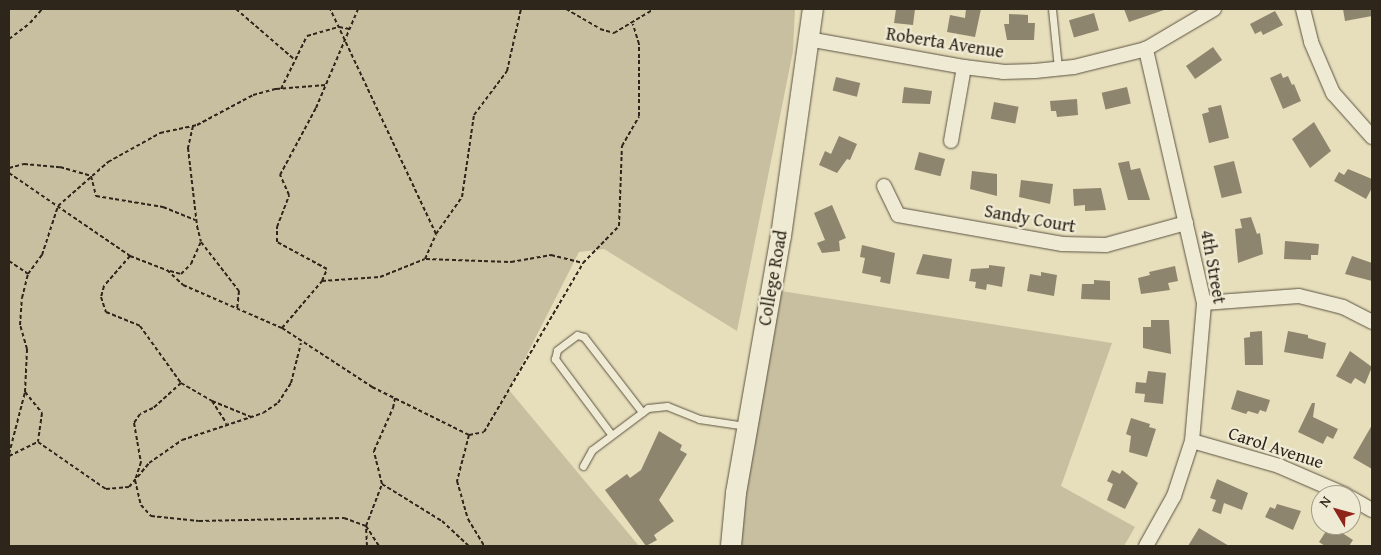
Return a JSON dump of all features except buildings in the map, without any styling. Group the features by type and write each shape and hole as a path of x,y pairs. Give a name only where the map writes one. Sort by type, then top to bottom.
{"street":[{"name":"College Road","path":"731,546 747,426 781,236 813,9"},
{"name":"Roberta Avenue","path":"808,39 964,67 1003,72 1058,68 1146,49 1214,9"},
{"path":"1304,9 1311,42 1333,93 1372,137"},
{"name":"4th Street","path":"1146,49 1204,303 1199,387 1192,441 1174,496 1146,546"},
{"path":"952,140 964,67"},
{"name":"Sandy Court","path":"884,186 898,215 1062,244 1106,245 1186,223"},
{"path":"1204,303 1299,296 1342,307 1372,322"},
{"name":"Carol Avenue","path":"1192,441 1279,466 1323,485"},
{"path":"1361,504 1372,510"}],"lane":[{"path":"1052,9 1058,68"},
{"path":"611,434 555,360 557,350 577,335 584,337 642,412"},
{"path":"583,466 592,450 648,408 667,406 699,419 747,426"}],"path":[{"path":"9,39 30,23 42,9"},
{"path":"236,9 295,60"},
{"path":"330,9 436,234"},
{"path":"282,328 322,281 327,269 278,242 277,227 289,195 280,175 326,85 358,9"},
{"path":"425,259 436,234 462,197 474,115 507,71 521,9"},
{"path":"566,9 600,29 614,33 633,24 654,9"},
{"path":"167,270 183,285 282,328 301,343 394,398 469,436 484,432 583,264 619,226 622,146 639,116 639,44 633,24"},
{"path":"281,88 307,36 339,27 350,28"},
{"path":"9,455 25,392 27,349 20,325 28,274 42,254 52,217 58,206 108,162 160,133 193,126 254,95 281,88 326,85"},
{"path":"193,126 188,148 196,220 201,242 239,291 237,309"},
{"path":"9,168 24,164 45,165 91,176"},
{"path":"9,173 130,256 167,270 181,274 191,264 201,242"},
{"path":"91,176 96,196 163,207 196,220"},
{"path":"322,281 380,277 425,259 504,262 551,255 583,264"},
{"path":"130,256 104,286 101,297 106,312 140,326 181,383 212,401 251,416"},
{"path":"9,261 28,274"},
{"path":"38,442 106,489 130,487 149,464 182,440 251,416 278,403 291,383 301,343"},
{"path":"181,383 153,408 140,414 134,423 141,462 135,480 141,505 151,516 199,521 344,518 366,526 379,546"},
{"path":"25,392 42,413 38,442"},
{"path":"367,546 366,526 382,484 374,450 394,408 394,398"},
{"path":"212,401 227,425"},
{"path":"469,436 457,481 468,519 484,546"},
{"path":"9,455 38,442"},
{"path":"382,484 442,521 469,546"}],"shaded area":[{"path":"9,9 795,9 793,51 737,331 604,249 579,252 509,390 639,546 9,546"},
{"path":"781,291 1112,343 1061,486 1135,527 1124,546 739,546 739,521"}]}
